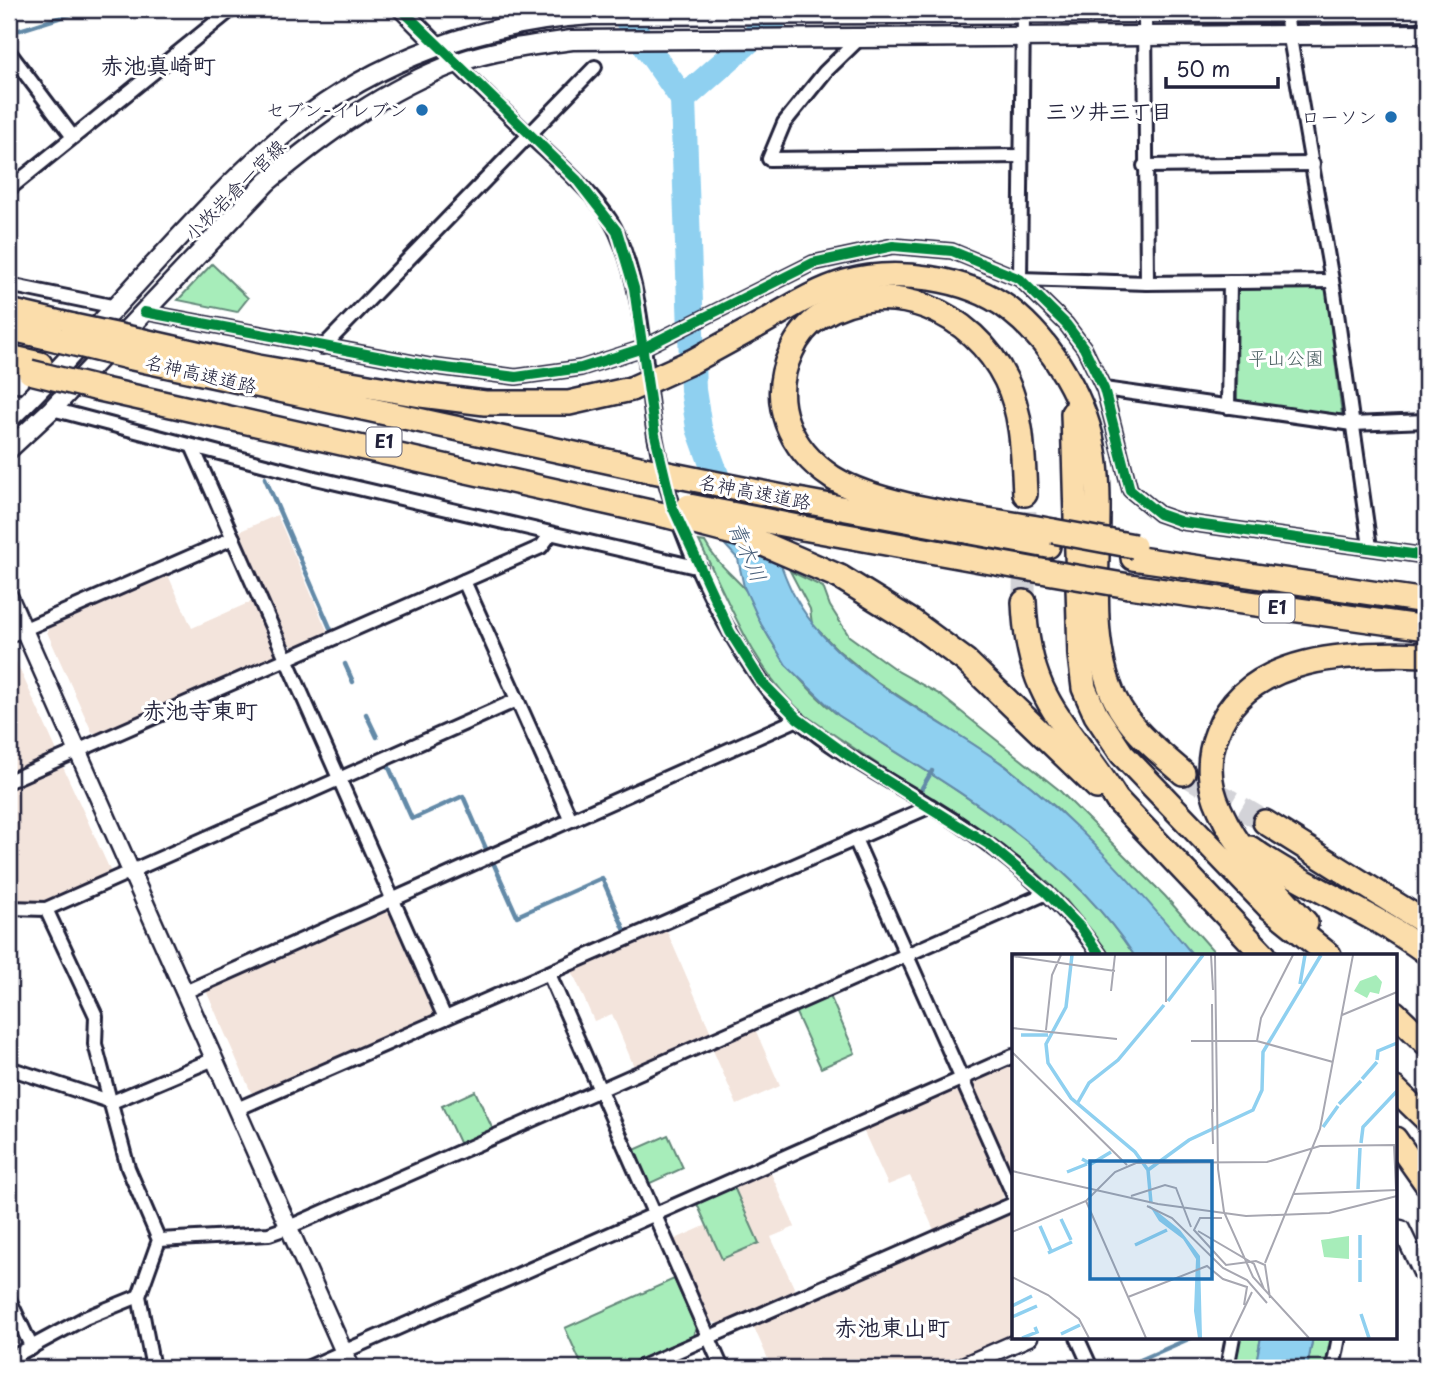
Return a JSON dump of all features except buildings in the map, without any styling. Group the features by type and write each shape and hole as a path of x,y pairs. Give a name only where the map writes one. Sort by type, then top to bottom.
{"highway":[{"path":"9,311 66,333 134,349 485,403 569,403 631,389 694,361 844,282 876,276 910,276 972,291 1008,308 1034,334 1071,386 1086,420 1095,457 1098,505 1098,618 1104,663 1115,700 1142,737 1183,773"},
{"path":"1025,494 1019,423 1006,380 984,347 960,323 926,305 891,297 855,300 819,316 797,339 783,369 780,400 789,432 806,457 834,478 874,497 1053,538"},
{"path":"9,328 66,333"},
{"name":"名神高速道路","path":"134,349 251,386 803,501 1053,538 1356,592 1426,601"},
{"path":"9,357 26,368 666,509 745,536 840,577 904,615 966,661 1091,783 1117,800"},
{"path":"1071,386 1076,460 1080,655 1084,688 1096,715 1122,754 1232,869 1268,906 1328,954"},
{"name":"名神高速道路","path":"666,509 803,528 1129,586 1426,628"},
{"path":"1024,602 1025,642 1043,696 1117,800 1263,954"},
{"path":"1334,954 1248,858 1219,809 1210,770 1210,751 1219,727 1234,703 1259,682 1292,666 1375,654 1426,654"},
{"path":"1265,822 1426,923"},
{"path":"1236,838 1274,865 1383,923 1426,952"},
{"path":"1396,1014 1426,1043"},
{"path":"1396,1090 1426,1119"},
{"path":"1396,1140 1426,1184"}],"main road":[{"name":"小牧岩倉一宮線","path":"9,419 18,401 116,307 250,164 295,125 382,70 438,46 530,21 591,15 1426,12"},
{"name":"小牧岩倉一宮線","path":"9,449 52,409 267,182 302,152 360,111 455,64 520,47 572,40 1023,39 1426,34"}],"street":[{"path":"9,189 232,9"},
{"path":"401,9 577,180 617,231 634,288 655,435 672,506 730,632 761,681 798,719 860,764 988,844 1047,893 1081,928 1099,954"},
{"path":"1285,11 1332,281 1370,547"},
{"path":"1145,14 1144,166 1147,283"},
{"path":"1020,279 1023,15"},
{"path":"860,38 825,72 784,123 769,159 1020,156"},
{"path":"9,52 73,137"},
{"path":"323,347 595,67"},
{"path":"1144,166 1313,164"},
{"path":"144,312 323,347 516,377 581,368 643,348 813,263 893,246 952,251 1020,279 1044,301 1084,348 1104,389 1130,490 1159,514 1182,522 1426,556"},
{"path":"1020,279 1147,283 1332,281"},
{"path":"1228,407 1230,282"},
{"path":"9,285 116,307"},
{"path":"1104,389 1352,424 1426,421"},
{"path":"52,409 193,448 550,535 700,568"},
{"path":"193,448 445,1018"},
{"path":"9,781 541,547 550,535"},
{"path":"16,633 233,538"},
{"path":"464,581 571,820"},
{"path":"9,596 16,633 78,750 351,1368"},
{"path":"9,908 46,909 517,700"},
{"path":"185,992 798,719"},
{"path":"237,1109 931,806"},
{"path":"855,839 1012,1192"},
{"path":"159,1240 269,1234 289,1227 1047,893"},
{"path":"46,909 96,1016 96,1044 128,1168 159,1240 139,1296 153,1368"},
{"path":"549,974 722,1368"},
{"path":"307,1368 1012,1056"},
{"path":"9,1068 112,1102 214,1059"},
{"path":"639,1368 1012,1204"},
{"path":"1396,1228 1401,1229 1411,1245 1426,1280"},
{"path":"9,1359 85,1318 139,1296"},
{"path":"9,1299 32,1348"},
{"path":"958,1368 1027,1338"},
{"path":"1077,1338 1091,1368"},
{"path":"1227,1368 1233,1338"},
{"path":"1333,1368 1339,1338"}],"shaded area":[{"path":"277,515 328,633 295,647 287,643 238,532"},
{"path":"167,573 192,628 255,600 277,651 274,658 101,735 92,732 47,632 50,624"},
{"path":"9,646 57,751 55,755 9,775"},
{"path":"57,765 63,767 110,870 107,878 42,906 9,903 9,786"},
{"path":"384,909 392,912 435,1009 432,1019 259,1094 251,1092 207,993 209,985"},
{"path":"666,929 712,1035 635,1069 612,1014 594,1021 572,971"},
{"path":"755,1029 780,1086 737,1105 712,1048"},
{"path":"1012,1063 1012,1178 972,1089 976,1080"},
{"path":"953,1090 961,1093 1004,1191 1002,1200 934,1230 910,1176 888,1185 863,1130"},
{"path":"770,1171 795,1227 771,1237 796,1292 721,1325 705,1319 671,1241 707,1225 722,1259 759,1243 734,1187"},
{"path":"1007,1211 1012,1214 1012,1334 936,1368 772,1368 752,1323"}],"green space":[{"path":"212,264 248,298 237,312 178,300"},
{"name":"平山公園","path":"1326,288 1342,415 1237,402 1238,290"},
{"path":"699,541 705,542 718,561 746,591 777,651 815,695 838,715 960,793 1037,849 1105,916 1133,954 1108,954 1066,900 1037,872 805,715 771,677 732,611"},
{"path":"790,571 823,587 830,606 849,636 899,672 939,694 1058,789 1165,896 1216,954 1192,954 1058,809 1006,766 876,681 839,651 812,624 810,609"},
{"path":"830,996 855,1053 821,1068 795,1011"},
{"path":"475,1091 494,1132 461,1147 442,1106"},
{"path":"668,1135 683,1168 646,1185 632,1151"},
{"path":"734,1187 759,1243 722,1259 697,1204"},
{"path":"674,1279 696,1327 693,1336 620,1368 583,1368 565,1328"},
{"path":"1240,1338 1261,1338 1255,1368 1234,1368"},
{"path":"1313,1338 1335,1338 1328,1368 1307,1368"}],"water":[{"path":"768,528 795,597 814,625 837,650 891,692 1005,766 1056,808 1105,855 1192,954 1133,954 1105,916 1037,849 960,793 838,715 786,665 761,624 744,587 738,559 715,534"},
{"path":"1261,1338 1313,1338 1307,1368 1255,1368"}],"waterway":[{"path":"9,30 20,30 87,9"},
{"path":"620,9 683,99"},
{"name":"青木川","path":"737,533 699,428 693,390 683,99 785,9"},
{"path":"265,478 331,630"},
{"path":"345,664 353,682"},
{"path":"366,714 377,737"},
{"path":"387,763 412,819 463,796 487,851"},
{"path":"922,788 932,771"},
{"path":"492,860 517,916 602,878 626,933"},
{"path":"527,976 622,934"},
{"path":"1122,1368 1191,1338"}],"tunnel":[{"path":"1024,602 1025,494"},
{"path":"1183,773 1265,822"}],"cycle path":[{"path":"401,9 577,180 617,231 634,288 655,435 672,506 730,632 761,681 798,719 860,764 988,844 1047,893 1081,928 1099,954"},
{"path":"144,312 430,366 516,377 581,368 643,348 813,263 893,246 952,251 1020,279 1066,324 1084,348 1104,389 1130,490 1159,514 1182,522 1426,556"}],"place":[{"name":"セブン-イレブン","path":"422,110"},
{"name":"ローソン","path":"1391,117"}],"district":[{"name":"赤池真崎町","path":"158,66"},
{"name":"三ツ井三丁目","path":"1109,112"},
{"name":"赤池寺東町","path":"200,711"},
{"name":"赤池東山町","path":"892,1328"}]}
